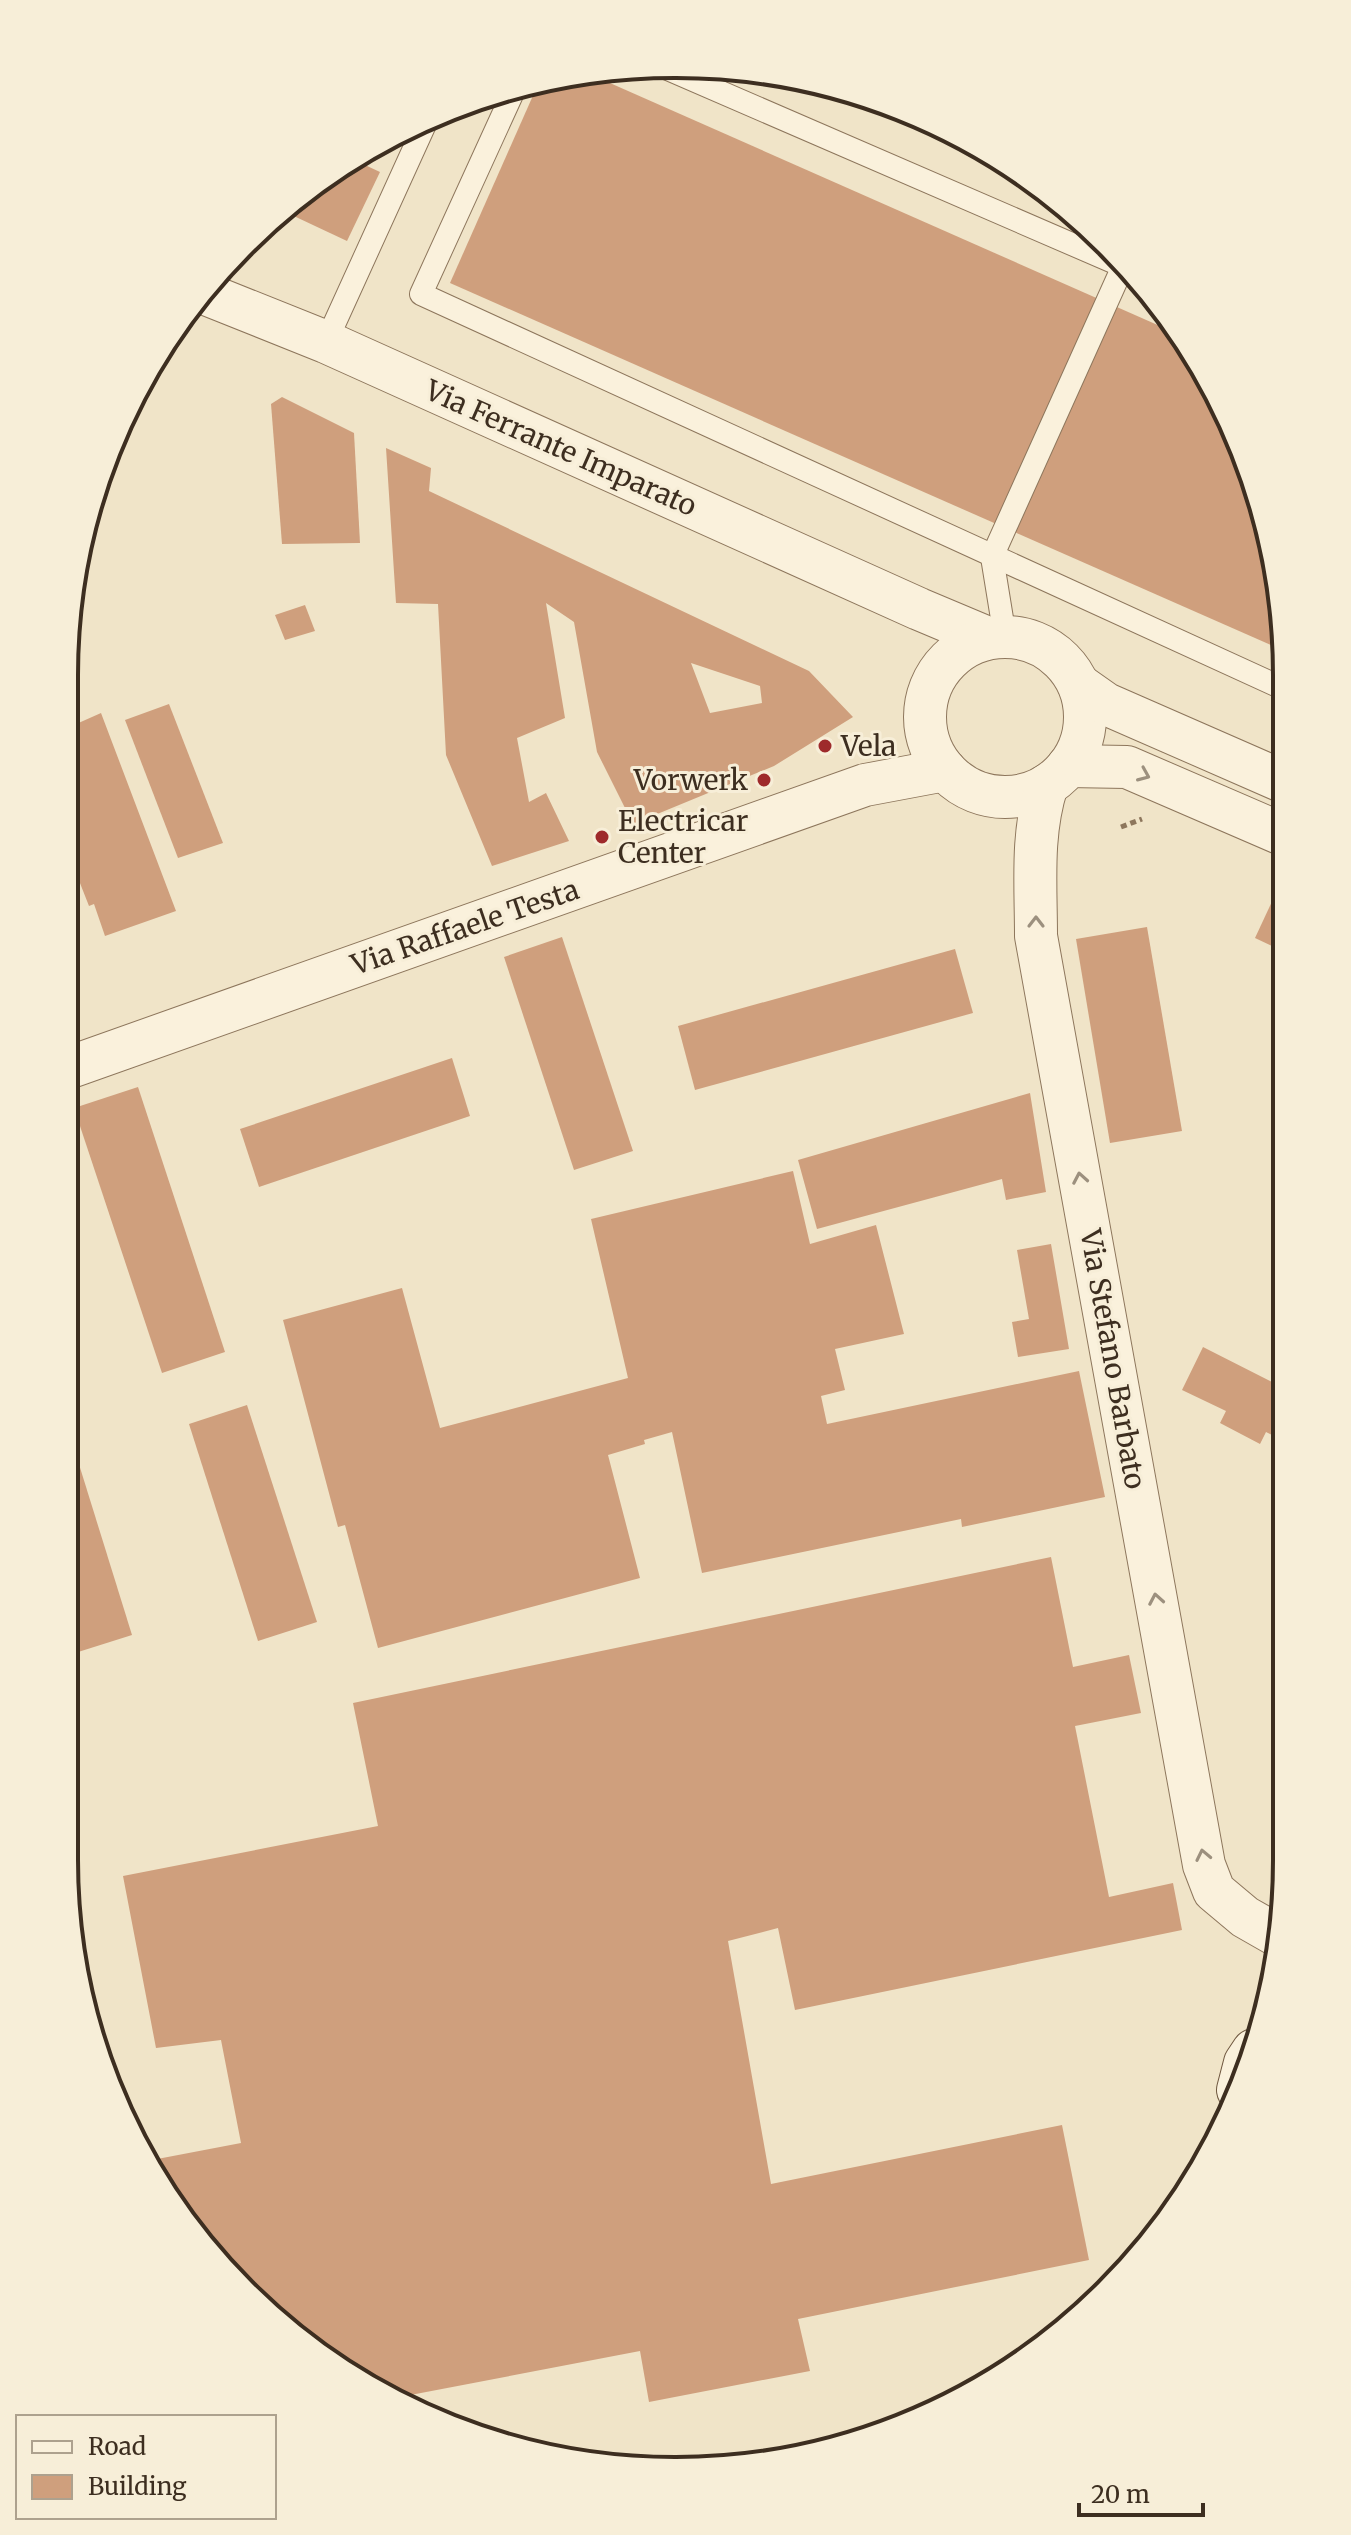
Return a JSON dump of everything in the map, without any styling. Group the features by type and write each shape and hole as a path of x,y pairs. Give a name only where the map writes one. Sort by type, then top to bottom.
{"street":[{"name":"Via Ferrante Imparato","path":"214,297 326,342 919,609 997,638"},
{"path":"919,609 947,664"},
{"path":"1058,776 1081,742 1085,727 1084,699 1064,662 1042,645 1016,637 997,638 960,650 935,678 926,705 926,730 935,756 945,770 967,788 985,795 1022,795 1058,776 1127,767 1273,830"},
{"path":"1079,685 1106,704 1273,777"},
{"name":"Via Raffaele Testa","path":"865,785 895,764 926,730"},
{"name":"Via Raffaele Testa","path":"78,1064 865,785 945,770"},
{"name":"Via Stefano Barbato","path":"1058,776 1040,808 1036,843 1036,936 1204,1865 1214,1891 1262,1927"}],"lane":[{"path":"689,78 1100,255"},
{"path":"509,102 421,294 1273,684"},
{"path":"326,342 420,136"},
{"path":"997,638 992,557 1120,277"}],"path":[{"path":"1121,827 1147,817"}],"building":[{"path":"608,82 1160,326 1211,411 1241,483 1262,559 1272,646 450,283 533,95"},
{"path":"366,165 380,172 347,241 294,216"},
{"path":"282,397 354,433 360,543 282,544 271,404"},
{"path":"386,448 431,468 429,491 809,671 853,717 774,766 633,824 597,752 574,622 546,603 565,718 517,738 529,802 546,793 569,841 492,866 446,755 438,604 396,603","holes":["691,663 760,686 762,703 710,713"]},
{"path":"305,605 315,631 285,640 275,615"},
{"path":"169,704 223,843 178,858 125,720"},
{"path":"101,713 176,911 105,936 94,904 89,906 78,878 78,723"},
{"path":"1273,899 1273,946 1255,938"},
{"path":"1147,927 1182,1131 1110,1143 1076,939"},
{"path":"562,937 633,1151 574,1170 504,957"},
{"path":"955,949 973,1013 695,1090 678,1026"},
{"path":"452,1058 470,1116 259,1187 240,1129"},
{"path":"138,1087 225,1352 162,1373 78,1120 78,1107"},
{"path":"1030,1093 1046,1192 1006,1200 1002,1179 817,1229 798,1160"},
{"path":"793,1171 810,1244 876,1225 904,1334 835,1349 845,1390 821,1396 827,1424 1079,1371 1105,1497 962,1527 961,1519 702,1573 672,1432 608,1455 640,1578 378,1648 345,1525 338,1527 283,1320 402,1288 440,1428 628,1378 591,1219"},
{"path":"1051,1244 1069,1349 1018,1357 1012,1322 1029,1319 1017,1250"},
{"path":"1203,1347 1273,1382 1273,1436 1266,1432 1260,1444 1220,1423 1226,1411 1182,1390"},
{"path":"247,1405 317,1622 258,1641 189,1424"},
{"path":"78,1461 132,1635 78,1652"},
{"path":"1051,1557 1073,1667 1129,1655 1141,1713 1075,1726 1109,1897 1173,1883 1182,1930 795,2010 778,1928 728,1941 771,2184 1062,2125 1089,2260 798,2319 810,2371 649,2402 640,2351 411,2395 377,2377 312,2334 253,2282 226,2253 201,2223 158,2159 241,2143 221,2040 156,2048 123,1876 378,1826 353,1703"}],"place":[{"name":"Vela","path":"825,746"},
{"name":"Vorwerk","path":"764,780"},
{"name":"Electricar Center","path":"602,837"}]}
